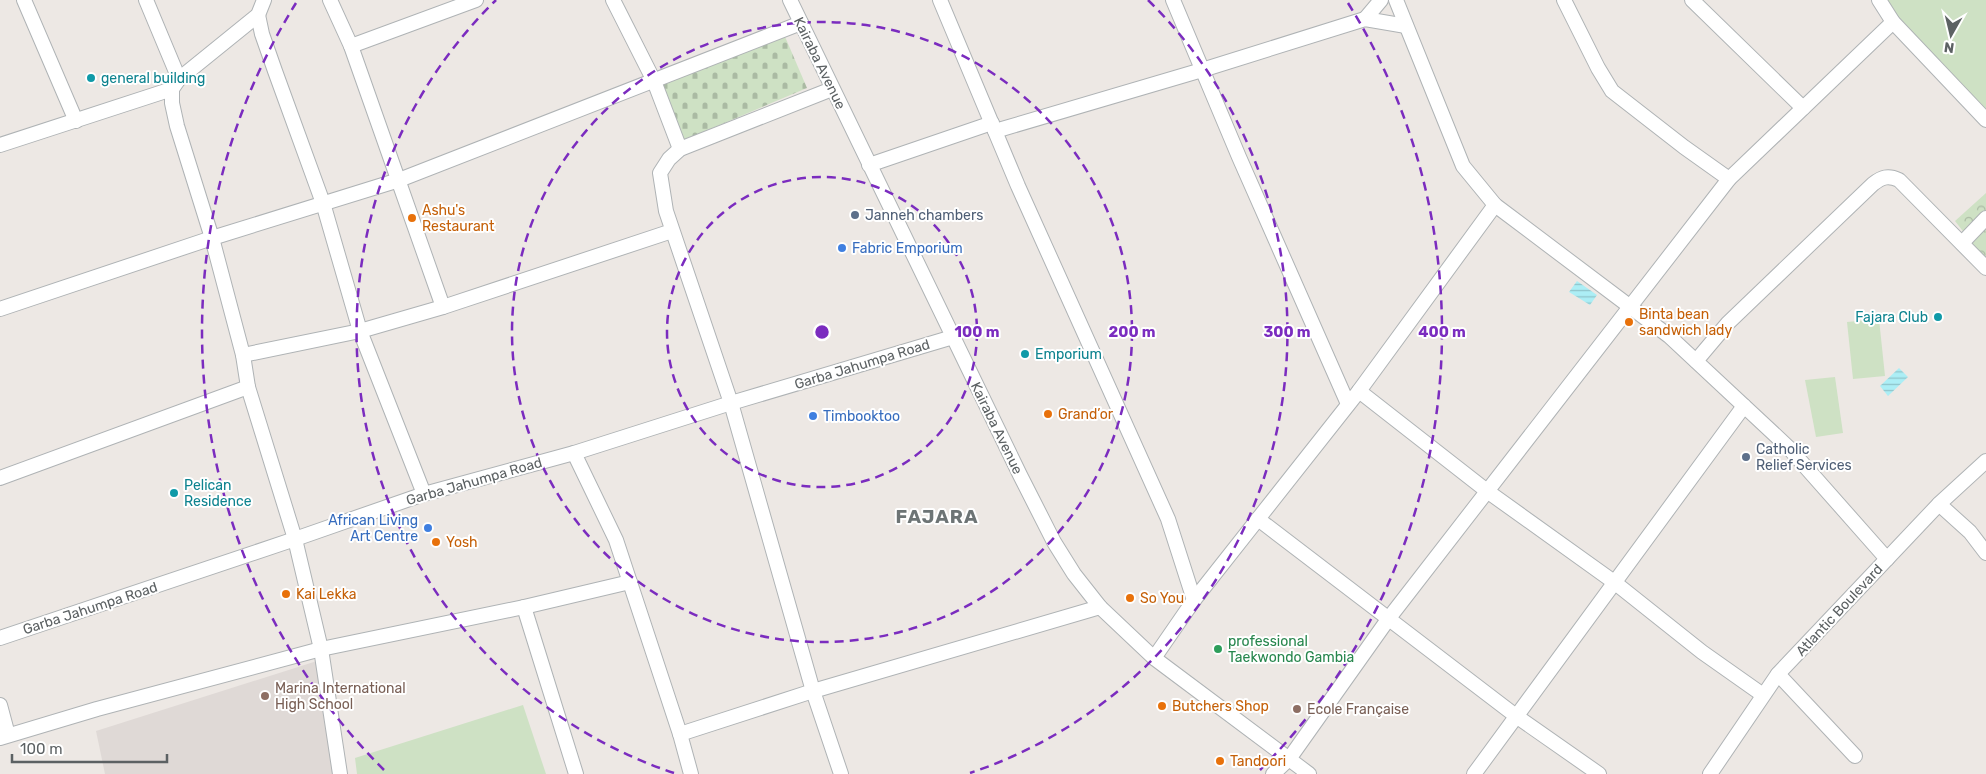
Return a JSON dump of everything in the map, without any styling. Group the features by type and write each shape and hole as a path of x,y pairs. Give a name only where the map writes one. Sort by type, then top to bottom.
{"street":[{"path":"24,0 76,121"},
{"path":"146,0 176,84 172,103 177,126 212,238 243,355 248,387 296,539 321,649 340,774"},
{"path":"0,145 76,121 176,84 258,15 264,0"},
{"path":"330,0 351,46 443,307"},
{"path":"351,46 476,0"},
{"path":"613,0 654,81 680,149"},
{"name":"Kairaba Avenue","path":"790,0 1054,542 1074,574 1100,607 1154,658 1308,774"},
{"path":"940,0 1018,186 1168,519 1194,600"},
{"path":"1172,0 1348,404"},
{"path":"1365,19 1381,0"},
{"path":"1396,0 1463,166 1495,205 1670,336 1788,447 1887,558"},
{"path":"1564,0 1598,68 1612,91 1729,179"},
{"path":"1692,0 1802,108"},
{"path":"1879,0 1893,22 1986,120"},
{"path":"258,15 262,34 323,203 360,331 424,494"},
{"path":"869,165 993,127 1202,70 1365,19 1406,26"},
{"path":"1273,774 1289,759 1390,618 1729,179 1893,22"},
{"path":"0,309 212,238 399,180 801,23"},
{"path":"832,89 680,149 669,159 660,173 662,192 672,231 731,403 813,691 841,774"},
{"path":"1696,361 1728,323 1873,184 1883,177 1892,177 1899,180 1986,268"},
{"path":"1154,658 1194,600 1359,391 1495,205"},
{"path":"1962,244 1986,218"},
{"path":"243,355 360,331 443,307 672,231"},
{"name":"Garba Jahumpa Road","path":"0,638 424,494 574,453 731,403 953,337"},
{"path":"0,478 248,387"},
{"path":"1359,391 1487,491 1614,582 1702,652 1764,695"},
{"path":"1474,774 1744,406"},
{"path":"574,453 616,540 680,734 690,774"},
{"name":"Atlantic Boulevard","path":"1710,774 1778,674 1939,504 1986,461"},
{"path":"1939,504 1970,532 1986,553"},
{"path":"1258,519 1516,716 1598,774"},
{"path":"0,705 4,736 321,649 524,607 630,582"},
{"path":"524,607 576,774"},
{"path":"680,734 813,691 1100,607"},
{"path":"1778,674 1855,756"}],"shaded area":[{"name":"Marina International High School","path":"317,661 335,774 105,774 96,731"}],"green space":[{"path":"1881,0 1986,0 1986,119"},
{"path":"783,32 807,88 682,141 658,85"},
{"path":"1986,193 1986,261 1955,221"},
{"path":"1879,319 1885,376 1853,379 1847,322"},
{"path":"1835,377 1843,433 1816,437 1805,380"},
{"path":"523,705 546,774 357,774 355,758"}],"water":[{"path":"1577,281 1597,295 1590,305 1569,292"},
{"path":"1899,368 1908,377 1888,396 1880,386"}],"place":[{"name":"general building","path":"91,78"},
{"name":"Janneh chambers","path":"855,215"},
{"name":"Ashu's Restaurant","path":"412,218"},
{"name":"Fabric Emporium","path":"842,248"},
{"name":"Fajara Club","path":"1938,317"},
{"name":"Binta bean sandwich lady","path":"1629,322"},
{"name":"Emporium","path":"1025,354"},
{"name":"Grand’or","path":"1048,414"},
{"name":"Timbooktoo","path":"813,416"},
{"name":"Catholic Relief Services","path":"1746,457"},
{"name":"Pelican Residence","path":"174,493"},
{"name":"African Living Art Centre","path":"428,528"},
{"name":"Yosh","path":"436,542"},
{"name":"Kai Lekka","path":"286,594"},
{"name":"So You","path":"1130,598"},
{"name":"professional Taekwondo Gambia","path":"1218,649"},
{"name":"Marina International High School","path":"265,696"},
{"name":"Butchers Shop","path":"1162,706"},
{"name":"Ecole Française","path":"1297,709"},
{"name":"Tandoori","path":"1220,761"}],"district":[{"name":"FAJARA","path":"937,516"}]}
